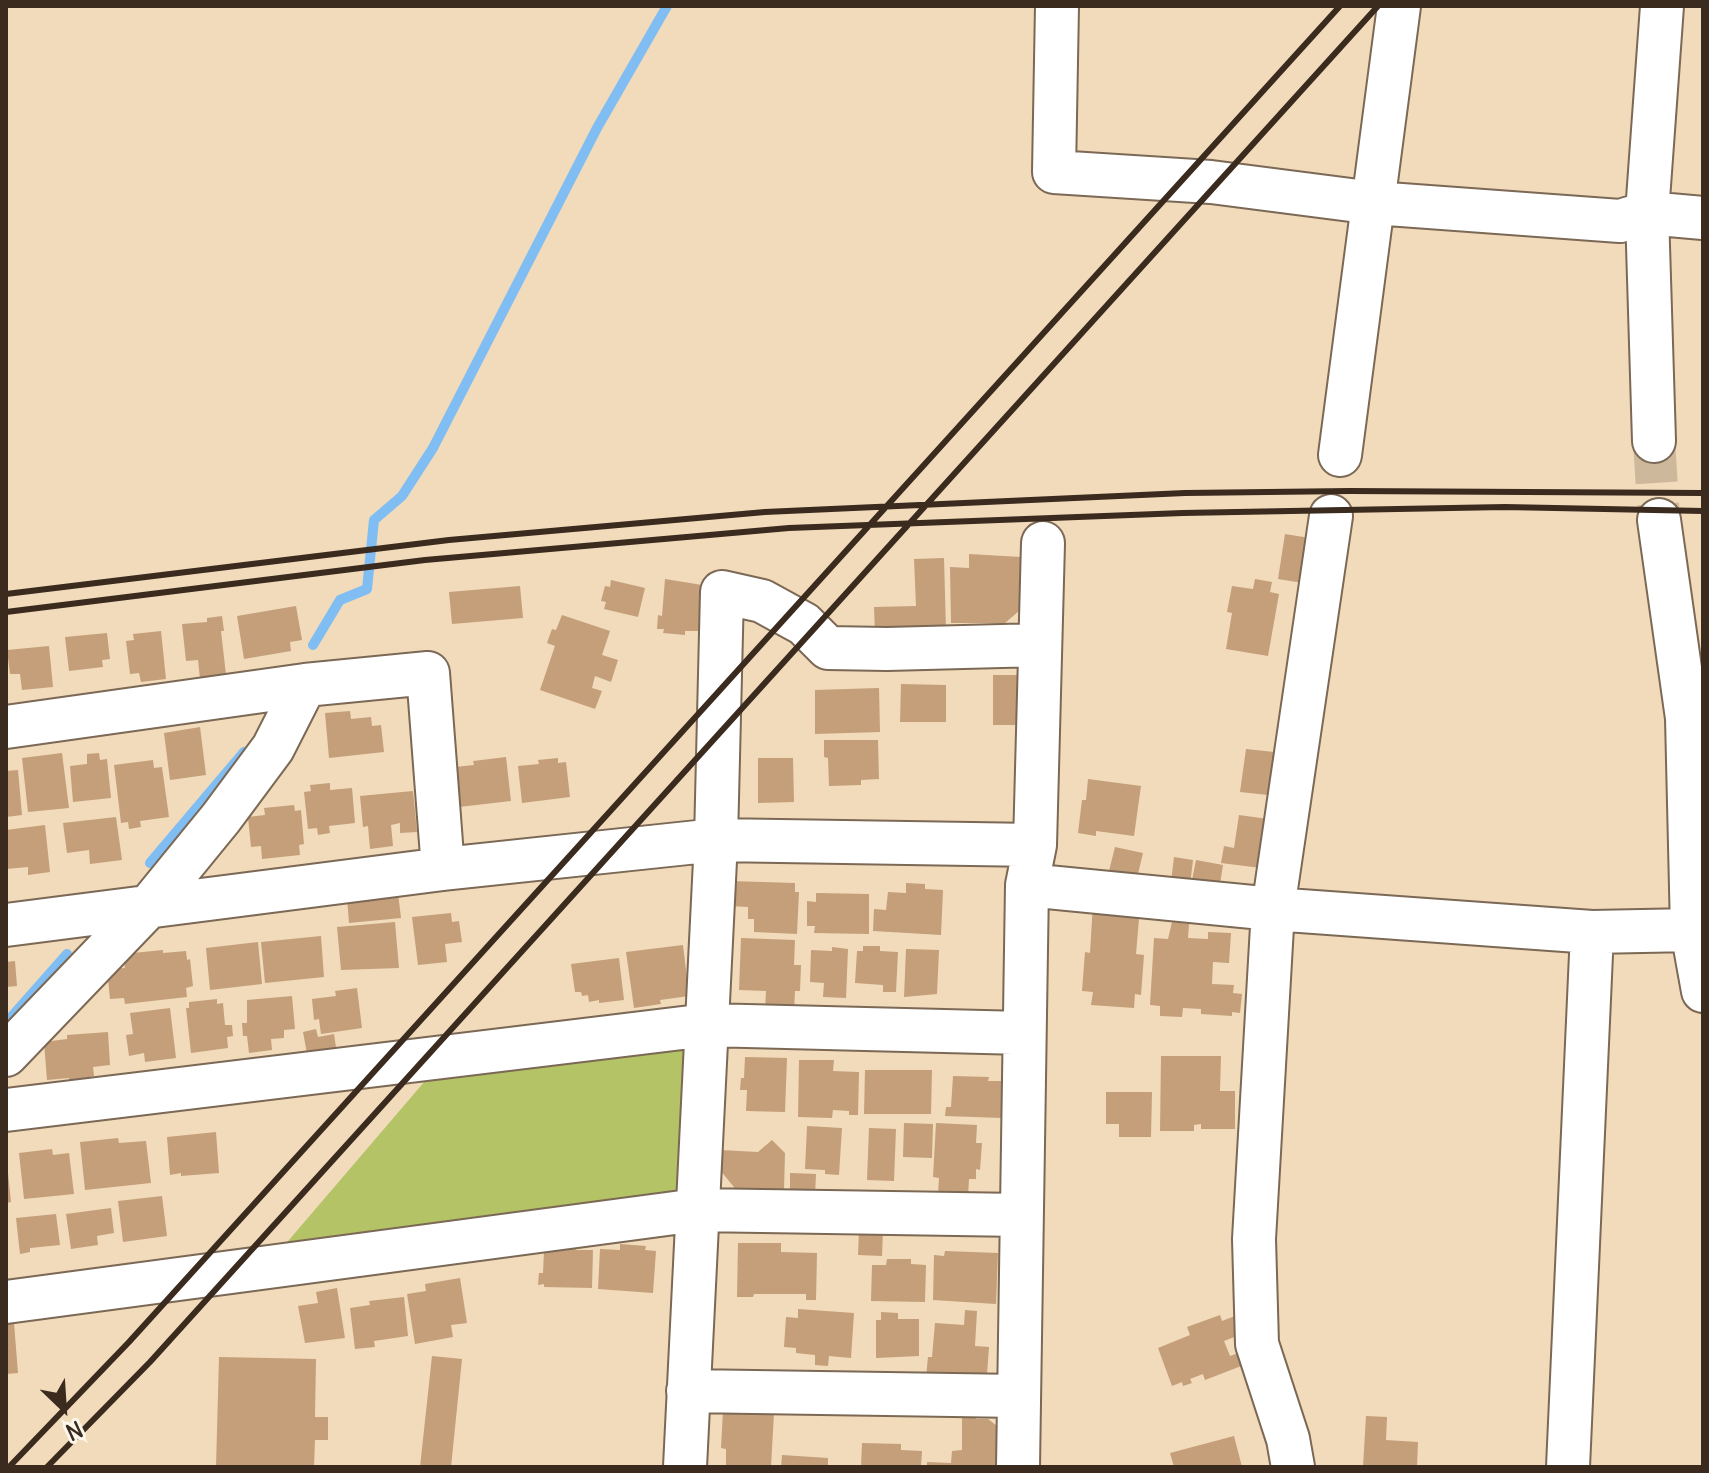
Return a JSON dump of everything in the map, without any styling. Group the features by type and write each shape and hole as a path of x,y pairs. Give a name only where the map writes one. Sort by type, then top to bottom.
{"street":[{"path":"1057,6 1054,172 1211,182 1374,203 1620,221 1647,213 1703,218"},
{"path":"1340,455 1399,6"},
{"path":"1654,441 1647,213 1662,6"},
{"path":"1293,1467 1288,1439 1257,1344 1254,1239 1273,909 1331,516"},
{"path":"1659,520 1695,715 1697,934 1703,991"},
{"path":"1018,1467 1023,1033 1043,543"},
{"path":"685,1467 716,840 722,592 762,601 804,624 828,648 1040,645"},
{"path":"6,727 305,685 428,673 443,869"},
{"path":"6,1055 150,905 221,818 273,748 305,685"},
{"path":"6,925 443,869 716,840 1031,865 1273,909 1592,932 1697,934"},
{"path":"1568,1467 1592,932"},
{"path":"6,1110 707,1025 1023,1033"},
{"path":"6,1302 697,1210 1021,1215"},
{"path":"688,1391 1019,1396"}],"green space":[{"path":"684,1046 691,1061 688,1178 675,1197 283,1247 425,1081 436,1076"}],"building":[{"path":"1285,534 1316,539 1309,584 1278,579"},
{"path":"969,554 1021,557 1019,611 1005,623 951,623 950,567 969,568"},
{"path":"944,558 946,630 875,633 874,607 916,606 914,559"},
{"path":"665,579 702,585 701,631 685,631 685,635 663,633 664,629 657,629 658,615 662,616"},
{"path":"1255,579 1272,582 1270,592 1279,594 1268,656 1226,649 1232,613 1227,612 1232,586 1253,589"},
{"path":"611,580 645,588 638,617 604,609 606,602 601,601 605,586 610,587"},
{"path":"520,586 523,618 452,624 449,592"},
{"path":"296,606 302,640 290,642 291,651 244,659 237,616"},
{"path":"562,615 610,631 602,655 618,660 611,682 595,676 592,688 602,691 595,709 540,690 555,646 547,643"},
{"path":"222,616 226,675 200,679 198,660 186,661 182,624 207,622 207,618"},
{"path":"161,631 166,679 141,682 139,673 130,674 126,641 134,640 133,634"},
{"path":"107,633 110,659 102,660 103,667 69,671 65,637"},
{"path":"49,646 53,687 22,690 20,674 10,674 7,650"},
{"path":"993,675 1026,675 1026,725 993,725"},
{"path":"901,684 946,685 946,722 900,722"},
{"path":"879,688 880,732 815,734 815,690"},
{"path":"350,711 351,719 371,717 372,726 381,725 384,752 329,758 325,713"},
{"path":"200,727 206,775 170,780 164,733"},
{"path":"824,740 878,740 879,779 861,780 861,785 829,786"},
{"path":"1246,749 1274,752 1268,795 1240,792"},
{"path":"62,753 69,808 28,812 22,758"},
{"path":"99,753 100,760 107,759 111,798 73,802 70,766 87,764 87,754"},
{"path":"506,757 511,801 459,807 455,767 474,765 473,761"},
{"path":"558,758 558,763 566,762 570,797 522,803 518,766"},
{"path":"758,758 793,758 794,802 758,803"},
{"path":"153,760 154,768 162,767 169,817 140,821 141,827 129,829 128,822 121,823 114,765"},
{"path":"18,770 22,815 6,817 6,771"},
{"path":"1088,779 1141,786 1134,836 1096,831 1096,836 1078,833"},
{"path":"330,783 330,790 352,788 355,823 329,826 330,833 318,835 317,828 308,829 304,792 311,791 310,785"},
{"path":"413,791 417,832 400,833 400,823 391,825 393,846 370,849 368,826 363,827 360,796"},
{"path":"294,805 295,811 301,810 304,844 299,845 300,855 262,859 261,846 251,847 248,817 265,815 264,808"},
{"path":"1239,815 1268,819 1261,868 1221,863 1224,846 1234,848"},
{"path":"116,817 122,860 90,864 89,850 67,853 63,823"},
{"path":"45,825 50,872 28,875 28,867 6,869 6,830"},
{"path":"1115,847 1143,853 1137,878 1109,871"},
{"path":"1174,857 1193,860 1190,885 1171,882"},
{"path":"1196,860 1223,865 1219,890 1191,885"},
{"path":"730,881 795,883 795,892 799,892 797,934 754,932 754,919 748,919 748,907 729,906"},
{"path":"906,883 925,884 925,889 943,890 941,935 873,931 874,909 886,910 888,892 906,893"},
{"path":"398,893 401,918 349,923 347,898"},
{"path":"816,893 869,894 869,934 814,933 815,926 807,926 807,901 816,902"},
{"path":"1093,903 1140,907 1136,954 1144,955 1141,995 1135,994 1134,1008 1091,1005 1093,992 1082,991 1085,952 1090,953"},
{"path":"451,913 452,922 459,921 462,942 445,944 447,962 418,965 412,917"},
{"path":"395,922 399,968 341,970 337,927"},
{"path":"1172,922 1189,924 1188,938 1208,939 1208,932 1231,933 1229,963 1213,962 1212,984 1234,985 1233,993 1242,994 1240,1013 1232,1012 1232,1016 1201,1014 1201,1009 1183,1008 1182,1017 1160,1016 1160,1006 1150,1005 1154,938 1168,939"},
{"path":"321,936 324,977 265,983 261,942"},
{"path":"741,938 795,940 794,965 801,965 800,991 795,991 794,1012 765,1011 766,991 739,990"},
{"path":"258,942 262,984 210,990 206,948"},
{"path":"683,945 689,996 634,1008 626,952"},
{"path":"863,946 880,946 880,951 898,952 896,992 883,992 883,985 855,983 857,951 863,951"},
{"path":"832,947 848,949 846,998 823,997 824,983 810,982 811,950 832,951"},
{"path":"906,949 939,950 937,994 904,997"},
{"path":"163,950 163,953 186,951 193,986 186,988 187,997 125,1004 124,998 110,999 107,969 125,968 123,954"},
{"path":"619,958 624,1000 589,1002 588,995 575,992 571,964"},
{"path":"15,961 17,986 6,987 6,962"},
{"path":"357,988 362,1028 321,1034 319,1019 314,1020 312,999 336,996 335,991"},
{"path":"292,996 295,1029 284,1030 284,1038 271,1039 272,1050 249,1053 242,1023 247,1023 247,1000"},
{"path":"217,999 217,1004 223,1003 225,1025 232,1025 233,1036 227,1037 228,1048 191,1053 186,1008 189,1008 189,1002"},
{"path":"170,1008 176,1058 145,1062 144,1053 129,1056 126,1035 133,1034 130,1013"},
{"path":"316,1029 318,1037 334,1034 337,1054 308,1059 303,1032"},
{"path":"108,1032 110,1065 93,1067 91,1085 70,1087 69,1078 47,1080 44,1042 67,1039 67,1035"},
{"path":"1161,1056 1221,1056 1220,1091 1235,1091 1235,1129 1201,1129 1201,1124 1194,1125 1194,1131 1160,1131"},
{"path":"745,1057 787,1058 785,1112 746,1111 747,1090 740,1090"},
{"path":"799,1060 834,1060 833,1071 859,1072 858,1115 833,1110 832,1118 798,1117"},
{"path":"865,1070 932,1070 931,1114 864,1114"},
{"path":"953,1076 989,1077 988,1081 1003,1081 1002,1118 945,1116 946,1107 951,1107"},
{"path":"1106,1092 1152,1092 1151,1137 1119,1137 1119,1124 1106,1124"},
{"path":"904,1123 933,1124 932,1158 903,1157"},
{"path":"936,1123 977,1125 976,1143 982,1143 980,1170 976,1169 976,1179 969,1179 968,1197 938,1195 939,1178 933,1177"},
{"path":"807,1126 842,1128 839,1175 825,1174 825,1170 805,1169"},
{"path":"869,1128 896,1129 894,1181 867,1180"},
{"path":"216,1132 219,1173 170,1175 167,1137"},
{"path":"118,1138 119,1143 146,1141 151,1183 85,1190 80,1142"},
{"path":"772,1140 785,1153 784,1190 744,1189 738,1192 720,1170 720,1150 758,1152"},
{"path":"52,1149 53,1155 69,1153 74,1194 24,1199 19,1153"},
{"path":"6,1173 11,1202 6,1203"},
{"path":"790,1173 816,1174 815,1196 790,1195"},
{"path":"162,1196 167,1236 123,1242 118,1201"},
{"path":"111,1208 114,1233 97,1236 98,1245 71,1249 66,1214"},
{"path":"56,1214 60,1245 30,1248 30,1252 20,1254 16,1218"},
{"path":"859,1230 883,1230 882,1256 858,1255"},
{"path":"738,1243 781,1243 781,1252 817,1253 816,1300 806,1300 806,1294 737,1297"},
{"path":"559,1244 576,1244 576,1250 593,1250 592,1288 538,1285 539,1273 543,1273 544,1250 559,1250"},
{"path":"620,1244 646,1246 645,1250 656,1251 653,1293 598,1289 600,1249 620,1250"},
{"path":"945,1251 998,1253 996,1304 933,1300 934,1255 944,1256"},
{"path":"887,1259 911,1259 911,1264 926,1265 925,1302 871,1301 872,1265 886,1265"},
{"path":"460,1278 467,1323 451,1325 453,1337 415,1344 407,1294 426,1291 425,1284"},
{"path":"337,1288 345,1338 305,1343 298,1306 318,1303 316,1292"},
{"path":"404,1297 408,1336 374,1341 375,1347 355,1349 350,1308 370,1305 369,1301"},
{"path":"798,1309 854,1313 851,1358 829,1356 828,1366 815,1365 815,1355 796,1353 796,1348 784,1347 786,1317 798,1318"},
{"path":"965,1310 977,1311 975,1346 989,1347 987,1374 974,1374 974,1380 926,1377 928,1357 932,1357 935,1323 964,1325"},
{"path":"881,1312 898,1313 898,1319 919,1319 919,1356 876,1358 876,1320 881,1320"},
{"path":"1220,1315 1222,1321 1235,1316 1242,1334 1224,1341 1230,1356 1244,1351 1249,1363 1205,1380 1203,1374 1190,1379 1192,1383 1183,1386 1182,1382 1172,1386 1158,1348 1190,1335 1187,1327"},
{"path":"14,1323 18,1373 6,1374 6,1324"},
{"path":"432,1356 462,1359 451,1467 420,1467"},
{"path":"219,1357 316,1359 315,1417 328,1417 328,1440 315,1440 314,1467 216,1467"},
{"path":"723,1410 774,1413 771,1467 726,1467 726,1449 721,1448"},
{"path":"976,1414 976,1419 988,1419 1001,1429 1001,1467 927,1467 927,1462 951,1463 952,1451 962,1450 962,1415"},
{"path":"1366,1416 1387,1417 1386,1440 1418,1442 1417,1467 1363,1467"},
{"path":"1234,1436 1242,1467 1174,1467 1170,1453"},
{"path":"862,1443 901,1444 901,1450 922,1451 921,1467 861,1467"},
{"path":"782,1455 828,1458 828,1467 781,1467"}],"waterway":[{"path":"313,645 340,600 367,589 374,520 402,496 433,448 597,128 667,6"},
{"path":"150,863 244,752"},
{"path":"6,1023 67,954"}],"tunnel":[{"path":"1654,441 1659,520"}],"railway":[{"path":"9,1467 129,1342 1340,6"},
{"path":"47,1467 150,1362 1378,6"},
{"path":"6,594 449,540 765,512 1185,493 1703,493"},
{"path":"6,612 425,560 789,528 1183,513 1505,507 1703,511"}]}
